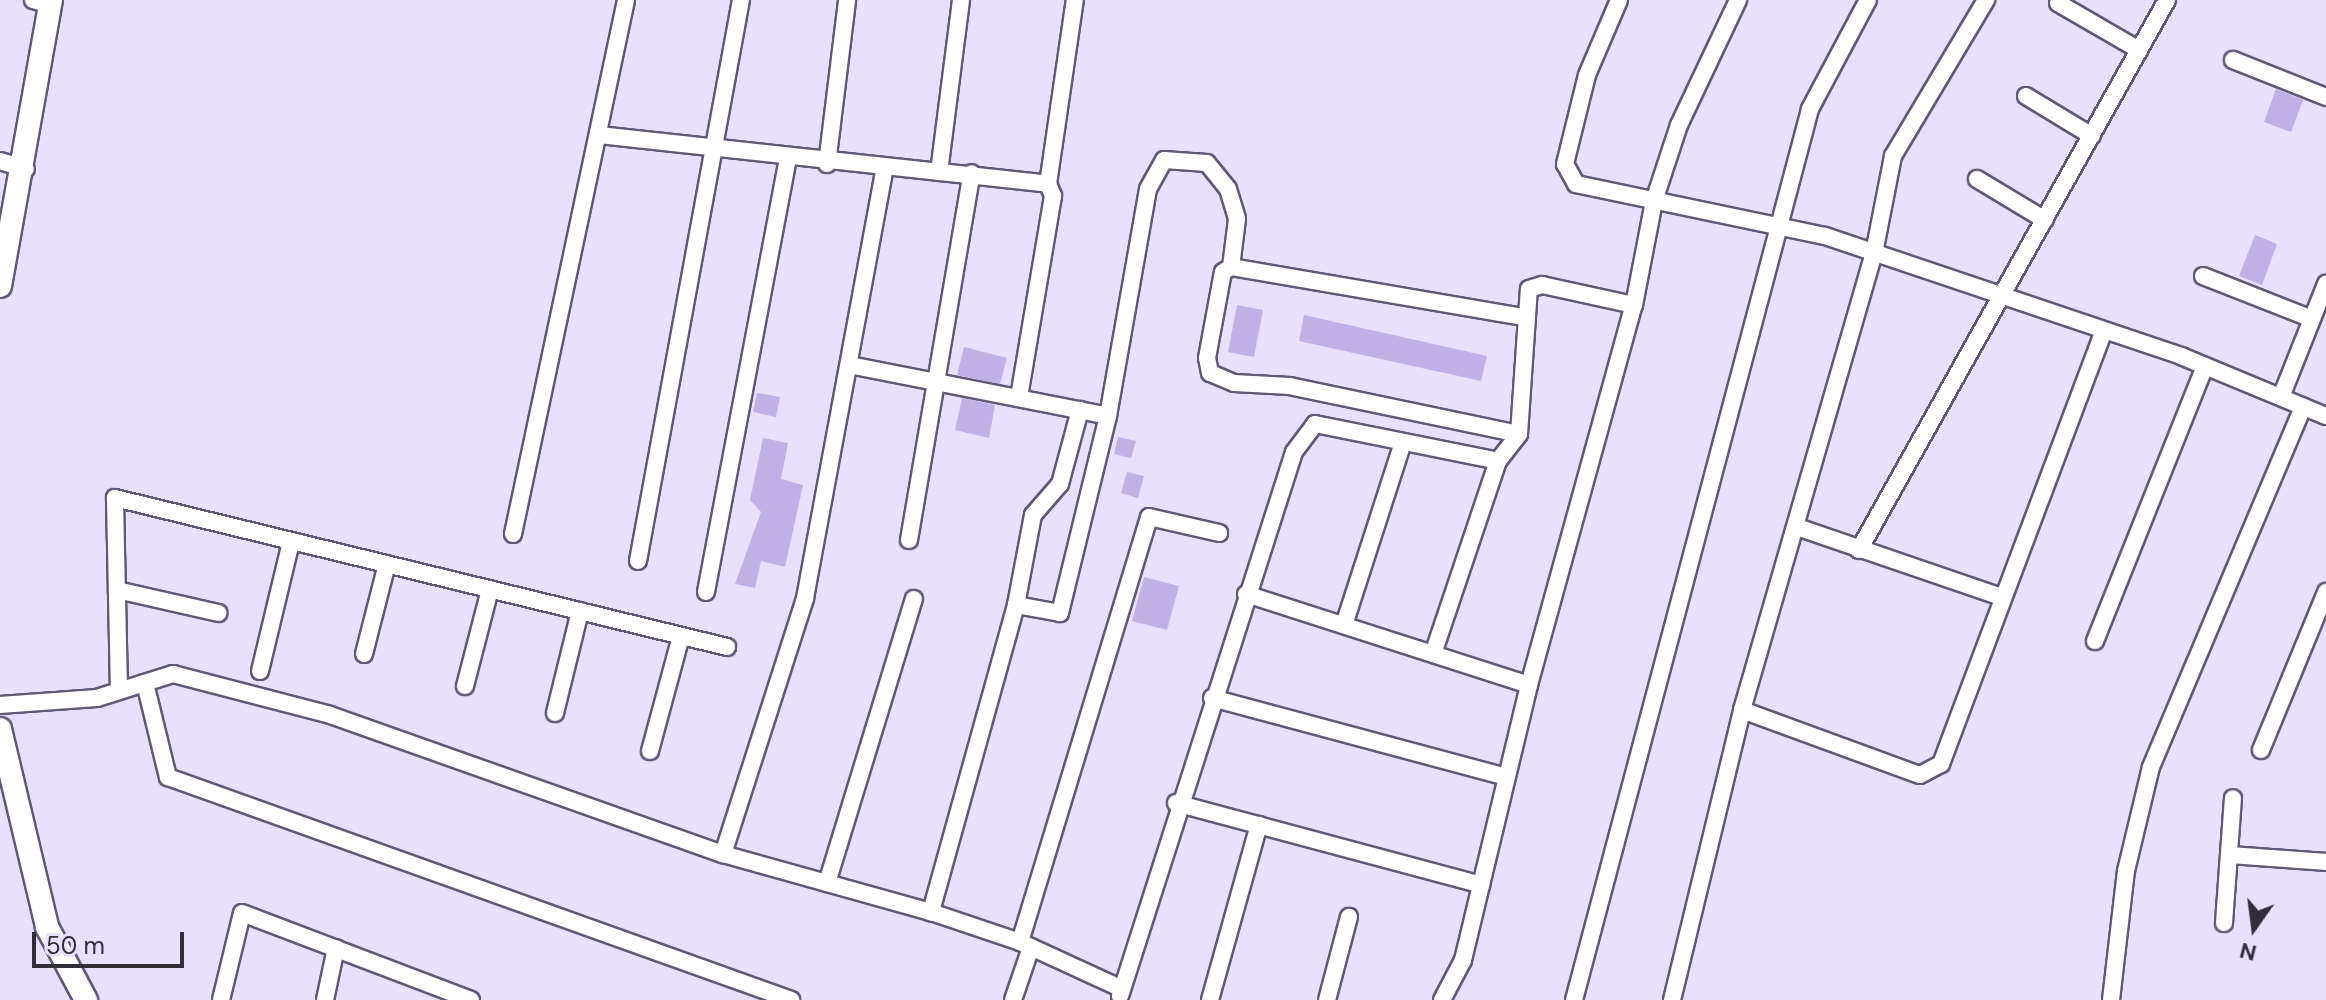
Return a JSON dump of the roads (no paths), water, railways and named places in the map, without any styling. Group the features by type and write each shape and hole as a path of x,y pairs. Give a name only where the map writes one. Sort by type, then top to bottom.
{"main road":[{"path":"0,286 26,169 45,2"},
{"path":"0,729 47,927 86,1000"}],"street":[{"path":"513,534 626,0"},
{"path":"638,561 716,153 741,0"},
{"path":"827,164 847,0"},
{"path":"939,172 961,0"},
{"path":"1019,397 1053,196 1048,184 1075,0"},
{"path":"1619,0 1587,75 1567,176 1654,201 1777,225 1874,253 2205,366 2326,416"},
{"path":"1442,1000 1463,960 1529,685 1634,305 1654,201 1679,125 1738,0"},
{"path":"1574,1000 1810,109 1868,0"},
{"path":"1672,1000 1742,710 1874,253 1893,156 1986,0"},
{"path":"1859,550 2167,0"},
{"path":"2058,3 2139,50"},
{"path":"2233,60 2326,97"},
{"path":"2026,96 2092,136"},
{"path":"599,135 716,153 884,170 972,173 1048,184"},
{"path":"706,592 788,160"},
{"path":"1016,605 1060,613 1108,416 1148,189 1164,160 1207,163 1228,189 1237,219 1231,267"},
{"path":"0,161 26,169"},
{"path":"723,854 805,598 884,170"},
{"path":"909,540 972,173"},
{"path":"1977,179 2045,220"},
{"path":"1519,434 1210,373 1223,272 1231,267 1522,317"},
{"path":"2203,276 2312,319"},
{"path":"2281,397 2326,284"},
{"path":"1433,654 1498,461 1519,434 1522,317 1529,289 1542,285 1634,305"},
{"path":"1742,710 1920,775 1941,764 1999,596 2104,331"},
{"path":"849,365 1108,416"},
{"path":"2095,641 2205,366"},
{"path":"2111,1000 2126,871 2147,779 2303,407"},
{"path":"931,912 1016,605 1033,515 1060,484 1080,410"},
{"path":"0,705 119,691 173,674 330,715 723,854 931,912 1026,944 1120,995 1176,803 1294,452 1315,424 1402,445 1498,461"},
{"path":"1344,625 1402,445"},
{"path":"119,691 115,498 727,647"},
{"path":"1013,1000 1026,944 1149,517 1219,533"},
{"path":"1797,527 1999,596"},
{"path":"260,671 291,542"},
{"path":"364,654 387,564"},
{"path":"465,686 490,589"},
{"path":"117,590 218,613"},
{"path":"2261,750 2326,592"},
{"path":"1246,594 1529,685"},
{"path":"827,883 914,599"},
{"path":"555,713 580,611"},
{"path":"650,751 681,636"},
{"path":"145,683 168,777 791,1000"},
{"path":"1212,698 1507,777"},
{"path":"2224,923 2233,798"},
{"path":"1176,803 1481,885"},
{"path":"1210,1000 1259,825"},
{"path":"2231,855 2326,862"},
{"path":"221,1000 242,913 336,948 437,994 471,1000"},
{"path":"1327,1000 1349,917"},
{"path":"325,1000 336,948"}]}
